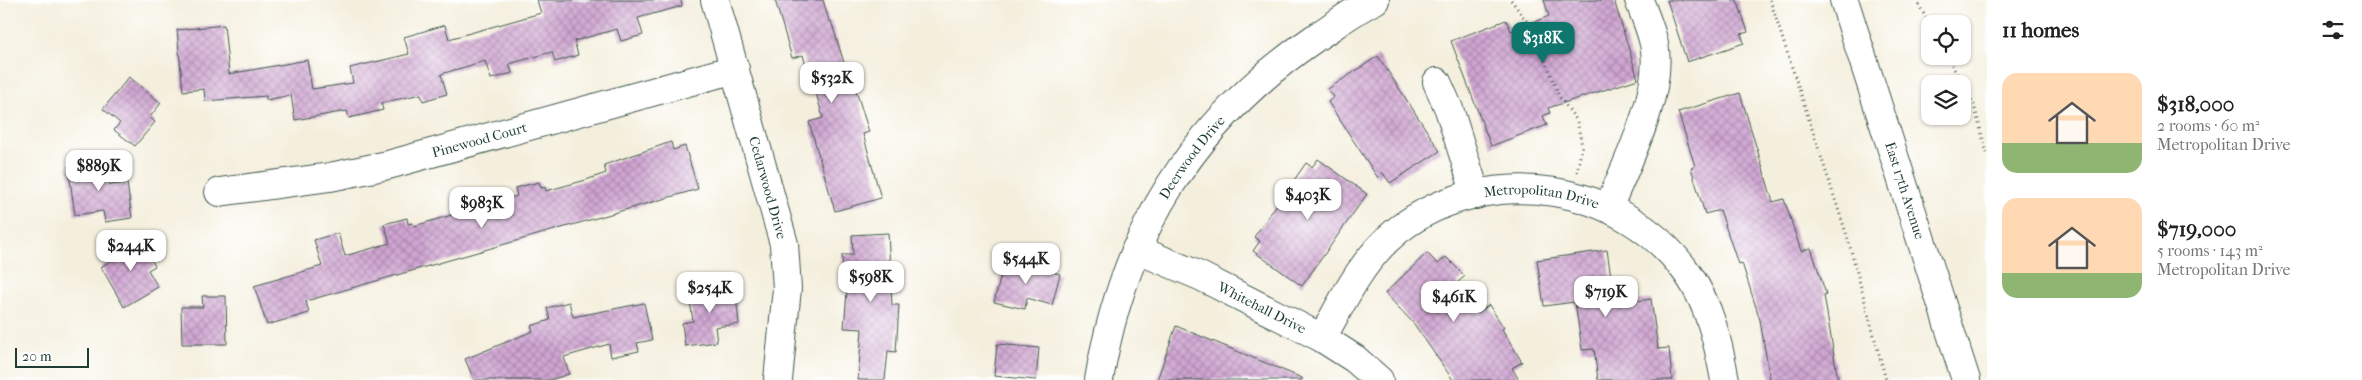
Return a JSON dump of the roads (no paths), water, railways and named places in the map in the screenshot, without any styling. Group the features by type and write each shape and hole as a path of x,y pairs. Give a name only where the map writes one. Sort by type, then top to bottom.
{"street":[{"name":"Cedarwood Drive","path":"715,0 784,244 787,288 778,380"},
{"name":"Deerwood Drive","path":"1099,380 1112,315 1136,250 1172,180 1187,158 1222,117 1263,77 1290,55 1359,8 1376,0"},
{"path":"1608,208 1646,115 1656,77 1654,44 1639,0"},
{"name":"East 17th Avenue","path":"1844,0 1966,380"},
{"name":"Pinewood Court","path":"220,192 330,177 388,165 735,69"},
{"path":"1438,82 1449,109 1476,195"},
{"name":"Metropolitan Drive","path":"1322,338 1354,279 1382,245 1416,218 1453,201 1476,195 1517,189 1540,189 1572,195 1608,208 1645,230 1664,247 1688,274 1708,310 1725,380"},
{"name":"Whitehall Drive","path":"1136,250 1200,276 1322,338 1355,360 1379,380"}]}
